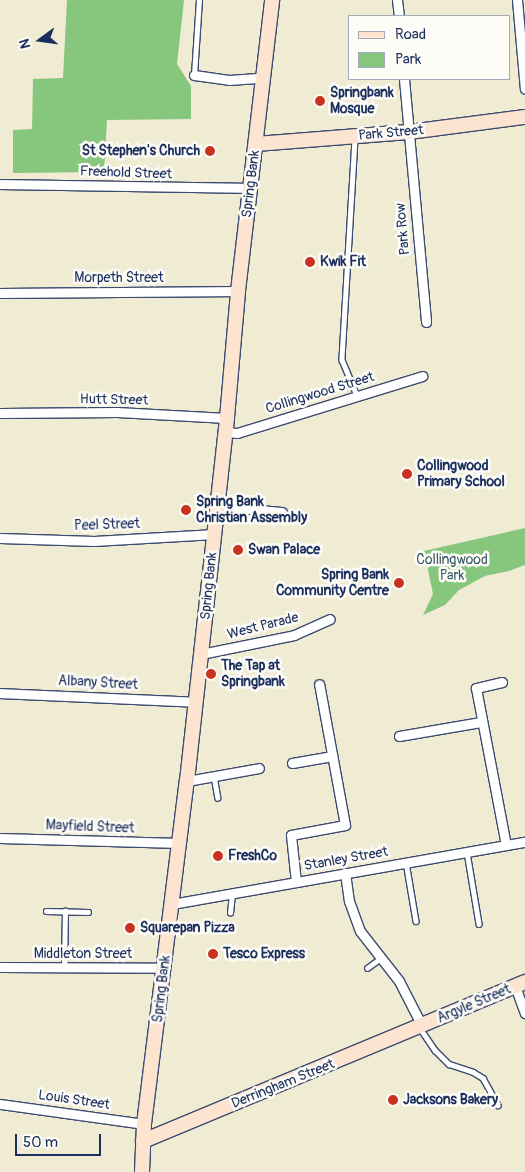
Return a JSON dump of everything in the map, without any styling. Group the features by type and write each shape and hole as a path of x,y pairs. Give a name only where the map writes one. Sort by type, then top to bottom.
{"street":[{"name":"Spring Bank","path":"142,1172 144,1124 188,781 227,425 238,291 256,144 261,78 272,0"},
{"path":"397,0 399,15"},
{"path":"517,0 525,89"},
{"path":"194,75 229,80 261,78"},
{"name":"Park Row","path":"404,80 426,322"},
{"name":"Park Street","path":"256,144 409,132 525,117"},
{"name":"Freehold Street","path":"0,184 250,188"},
{"name":"Morpeth Street","path":"0,293 238,291"},
{"name":"Collingwood Street","path":"227,425 237,433 422,376"},
{"name":"Hutt Street","path":"0,413 142,414 227,425"},
{"path":"218,506 282,512"},
{"name":"Peel Street","path":"0,538 94,541 215,534"},
{"name":"West Parade","path":"201,654 294,634 330,618"},
{"path":"502,682 476,688 506,845"},
{"path":"296,882 291,835 345,825 319,684"},
{"name":"Albany Street","path":"0,693 196,702"},
{"path":"400,736 481,722"},
{"path":"292,763 332,756"},
{"path":"188,781 259,768"},
{"name":"Mayfield Street","path":"0,838 180,843"},
{"name":"Stanley Street","path":"172,904 525,842"},
{"path":"345,873 349,901 360,931 399,981 421,1027"},
{"name":"Middleton Street","path":"0,967 165,968"},
{"path":"520,984 525,1013"},
{"name":"Argyle Street","path":"421,1027 520,984"},
{"name":"Derringham Street","path":"143,1141 421,1027"},
{"name":"Louis Street","path":"0,1104 144,1124"}],"lane":[{"path":"194,75 199,0"},
{"path":"355,137 342,360 357,396"},
{"path":"214,776 218,798"},
{"path":"467,852 479,924"},
{"path":"406,862 416,921"},
{"path":"230,913 232,893"},
{"path":"46,911 88,912"},
{"path":"64,968 65,911"},
{"path":"367,968 382,958"},
{"path":"421,1027 435,1050 449,1064 473,1072 483,1078 498,1105"}],"green space":[{"path":"67,0 184,0 177,64 191,86 191,119 107,120 104,172 13,173 13,130 32,129 33,79 63,78"},
{"name":"Collingwood Park","path":"525,528 525,565 509,571 485,576 459,590 445,605 423,615 433,594 424,551"}],"place":[{"name":"Springbank Mosque","path":"320,101"},
{"name":"St Stephen's Church","path":"210,151"},
{"name":"Kwik Fit","path":"310,262"},
{"name":"Collingwood Primary School","path":"407,474"},
{"name":"Spring Bank Christian Assembly","path":"186,510"},
{"name":"Swan Palace","path":"238,550"},
{"name":"Spring Bank Community Centre","path":"399,583"},
{"name":"The Tap at Springbank","path":"211,674"},
{"name":"FreshCo","path":"218,856"},
{"name":"Squarepan Pizza","path":"130,928"},
{"name":"Tesco Express","path":"213,954"},
{"name":"Jacksons Bakery","path":"393,1100"}]}
